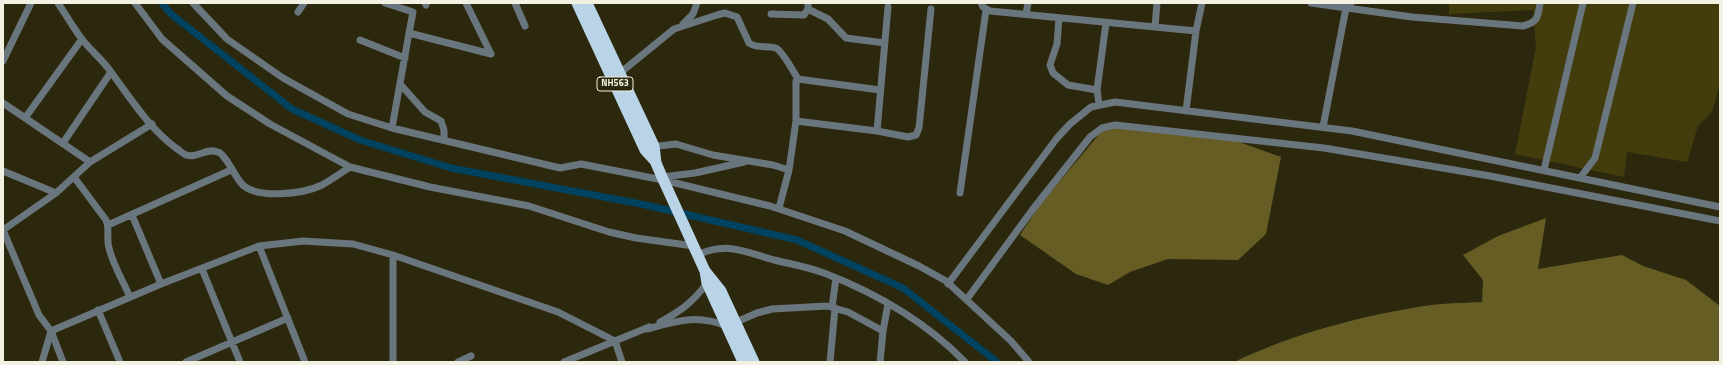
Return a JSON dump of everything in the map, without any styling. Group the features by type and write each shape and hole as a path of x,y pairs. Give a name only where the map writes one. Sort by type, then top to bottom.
{"highway":[{"name":"NH563","path":"577,3 650,148"},
{"name":"NH563","path":"587,3 620,73 663,181 706,271 721,291 744,362"},
{"name":"NH563","path":"706,271 707,283 754,362"}],"street":[{"path":"3,61 31,3"},
{"path":"58,3 82,39 111,72 129,99 167,141 186,155 194,156 210,150 220,152 228,162 231,170 248,189 275,194 287,193 321,185 350,167"},
{"path":"134,3 162,39 227,96 270,124 350,167 430,187 529,206 609,232 636,238 694,245 709,249 727,247 823,272 862,290 910,317 945,341 965,362"},
{"path":"193,3 226,39 283,78 348,114 392,128 560,168 581,164 779,208 845,231 946,280 948,284 967,299 1012,341 1028,362"},
{"path":"298,12 304,3"},
{"path":"385,3 413,12 406,58 392,128"},
{"path":"409,33 491,54 466,3"},
{"path":"515,3 525,26"},
{"path":"620,73 680,27 694,14 697,3"},
{"path":"960,193 986,10 982,3"},
{"path":"1026,14 1028,3"},
{"path":"1155,27 1157,3"},
{"path":"1186,111 1196,31 1202,3"},
{"path":"1311,3 1348,5 1440,20 1523,26 1533,24 1537,19 1540,3"},
{"path":"1544,170 1582,3"},
{"path":"1580,178 1595,158 1634,3"},
{"path":"1323,127 1348,5"},
{"path":"771,14 804,15 808,6 828,19 846,38 886,43"},
{"path":"877,131 888,7"},
{"path":"796,121 877,131 908,137 913,136 918,132 931,9"},
{"path":"986,10 1196,31"},
{"path":"680,27 717,15 732,14 740,22 749,42 756,46 779,50 798,79 880,90"},
{"path":"1059,18 1057,44 1050,65 1053,73 1068,85 1097,90"},
{"path":"1099,104 1097,90 1106,23"},
{"path":"25,118 82,39"},
{"path":"360,40 406,58"},
{"path":"63,143 111,72"},
{"path":"779,208 789,170 796,121 795,90 796,81 798,79"},
{"path":"400,84 425,112 441,121 444,130 444,140"},
{"path":"948,284 1057,138 1083,112 1099,104 1115,102 1352,131 1720,207"},
{"path":"3,103 90,162"},
{"path":"63,362 51,331 39,314 3,230 56,193 90,162 152,124"},
{"path":"967,299 1032,209 1090,137 1102,128 1115,125 1324,148 1490,176 1720,221"},
{"path":"650,148 676,144 713,155 789,170"},
{"path":"663,181 749,161"},
{"path":"108,225 231,170"},
{"path":"3,180 5,171 56,193"},
{"path":"74,177 108,225 109,250 130,297"},
{"path":"132,215 161,284"},
{"path":"42,362 51,331 161,284 259,246 303,241 353,244 393,255 558,312 615,341 622,362"},
{"path":"259,246 305,362"},
{"path":"393,255 393,362"},
{"path":"202,269 240,362"},
{"path":"830,362 836,278"},
{"path":"564,362 646,329 681,311 698,296 707,283"},
{"path":"880,362 883,331 888,304"},
{"path":"646,329 684,319 701,319 731,325 756,313 772,309 834,308 848,312 883,331"},
{"path":"98,310 120,362"},
{"path":"186,362 288,318"},
{"path":"458,362 471,356"}],"shaded area":[{"path":"1449,3 1720,3 1720,83 1712,112 1698,126 1687,162 1627,152 1624,177 1515,154 1536,47 1533,10 1449,14"},
{"path":"1106,126 1217,134 1281,157 1266,234 1238,260 1168,259 1130,272 1108,285 1076,274 1020,235 1039,206"},
{"path":"1546,218 1538,269 1622,255 1643,266 1686,280 1720,306 1720,362 1234,362 1280,343 1327,327 1351,321 1424,306 1482,302 1483,280 1463,255 1498,236"}],"waterway":[{"path":"162,3 171,14 292,109 360,140 451,168 641,204 797,240 903,288 997,362"}]}
